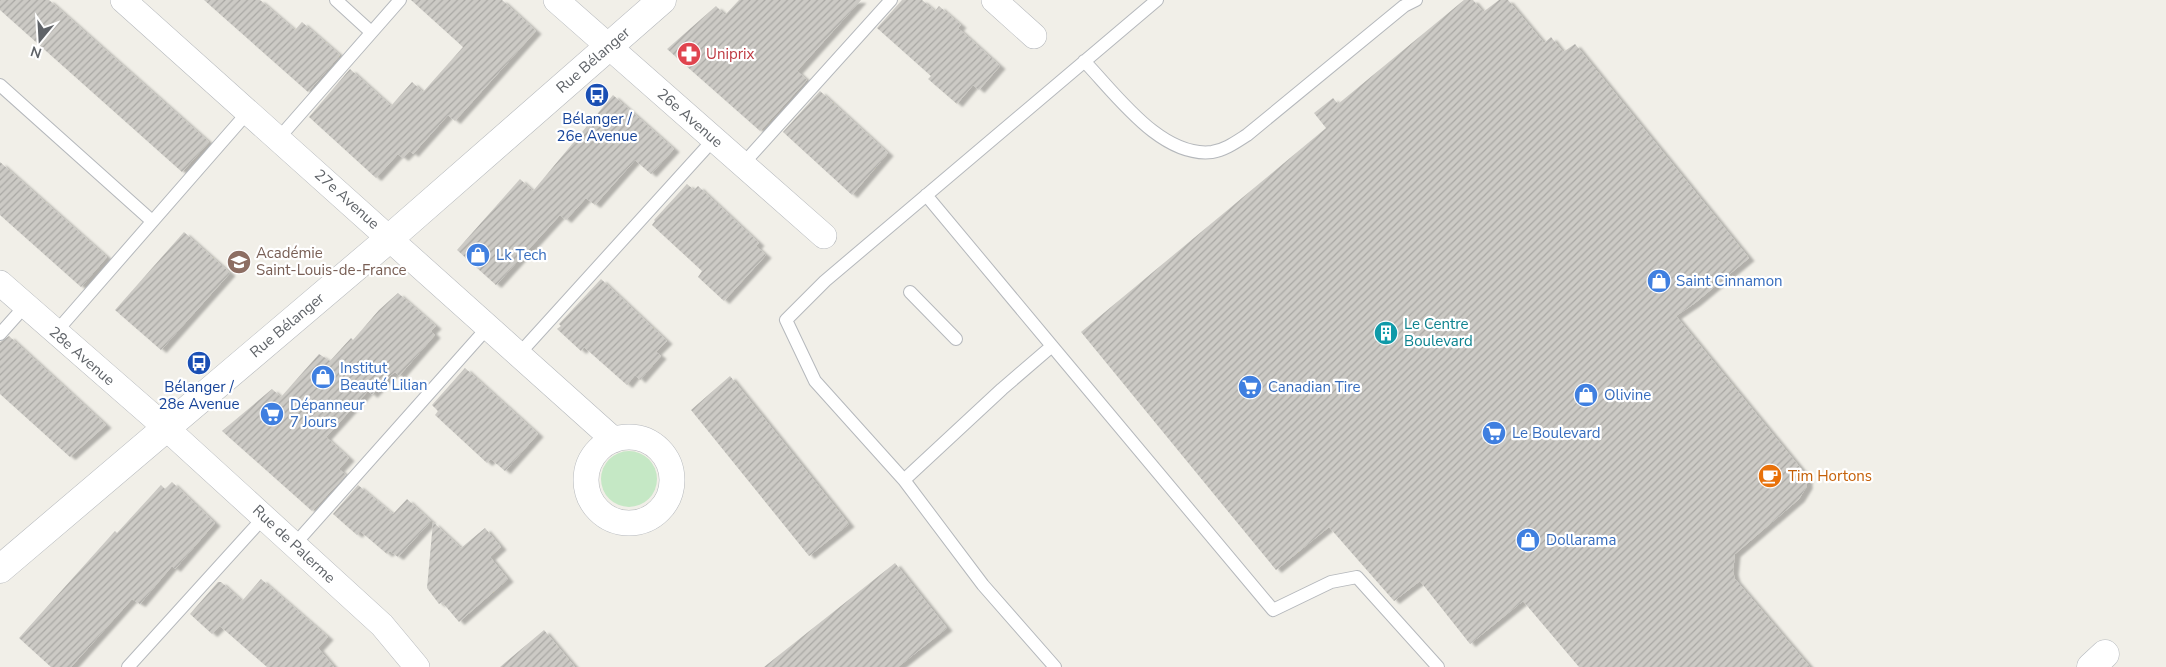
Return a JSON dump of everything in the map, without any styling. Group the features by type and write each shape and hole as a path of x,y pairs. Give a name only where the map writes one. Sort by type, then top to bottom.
{"street":[{"name":"27e Avenue","path":"123,0 614,440"},
{"name":"26e Avenue","path":"556,0 824,236"},
{"name":"Rue Bélanger","path":"0,570 390,238 662,0"},
{"path":"994,0 1034,36"},
{"name":"28e Avenue","path":"0,283 165,428"},
{"name":"Rue de Palerme","path":"165,428 382,625 417,667"}],"lane":[{"path":"336,0 371,32"},
{"path":"278,139 400,0"},
{"path":"743,164 891,0"},
{"path":"1055,667 983,584 904,480 815,381 786,320 825,280 1157,0"},
{"path":"1084,61 1155,134 1173,145 1212,152 1230,146 1247,135 1397,12 1416,0"},
{"path":"0,85 152,221"},
{"path":"55,333 248,112"},
{"path":"519,354 714,139"},
{"path":"926,195 1273,610 1331,582 1357,577 1438,667"},
{"path":"910,292 956,339"},
{"path":"0,334 25,306"},
{"path":"294,545 488,327"},
{"path":"904,480 1052,346"},
{"path":"128,667 264,517"}],"green space":[{"path":"623,451 635,451 649,459 657,473 655,490 649,499 635,507 623,507 613,502 606,495 601,485 601,473 606,463 613,456"}],"building":[{"path":"0,0 49,0 209,142 182,172 0,10"},
{"path":"204,0 260,0 295,30 302,22 340,55 308,92"},
{"path":"411,0 502,0 536,31 455,121 448,115 413,154 410,151 403,158 398,154 376,178 309,117 350,69 391,106 412,82 423,92 463,47"},
{"path":"739,0 861,0 797,71 807,80 760,131 667,49 716,6 725,15"},
{"path":"902,0 922,0 935,11 939,6 961,25 958,28 1000,66 979,90 973,85 957,104 928,79 931,76 877,28"},
{"name":"Le Centre Boulevard","path":"1464,0 1473,0 1483,12 1499,0 1508,0 1544,43 1551,37 1563,52 1575,44 1749,258 1695,303 1676,316 1807,476 1807,486 1799,499 1735,554 1733,572 1735,579 1810,667 1579,667 1523,601 1470,644 1420,581 1394,601 1329,527 1276,570 1081,332 1326,128 1314,113 1333,98 1338,104"},
{"path":"820,91 888,153 852,195 783,132"},
{"path":"613,95 674,149 651,174 635,160 595,205 586,198 566,220 560,215 496,285 457,250 520,179 533,191"},
{"path":"0,162 107,257 81,287 0,215"},
{"path":"687,184 694,190 698,186 759,243 756,246 766,255 724,301 698,277 702,271 652,225 654,220"},
{"path":"184,232 230,273 161,350 115,310"},
{"path":"601,279 667,341 656,352 661,356 640,380 635,375 627,385 584,347 581,351 557,329 561,326 559,324"},
{"path":"398,293 436,326 431,331 435,335 399,376 395,372 372,395 368,391 326,437 349,458 339,469 346,475 312,511 222,431 272,389 281,397 319,354 330,361"},
{"path":"9,336 106,425 70,457 0,394 0,342"},
{"path":"465,368 538,434 505,471 491,459 487,463 435,415 438,411 432,405"},
{"path":"730,376 849,524 809,556 691,410"},
{"path":"172,482 215,523 175,569 172,566 140,604 132,599 71,667 51,667 19,638 115,531 117,533 161,485 165,489"},
{"path":"358,485 393,514 407,499 431,521 398,557 390,551 387,554 360,531 357,535 333,514"},
{"path":"433,522 461,548 485,528 501,547 490,557 508,579 459,622 442,602 439,604 427,588"},
{"path":"895,563 947,628 898,667 764,667"},
{"path":"261,579 328,637 318,648 334,667 267,667 220,626 212,634 190,614 218,582 221,582 242,601"},
{"path":"544,630 575,667 500,667"}],"place":[{"name":"Uniprix","path":"689,54"},
{"name":"Bélanger / 26e Avenue","path":"597,95"},
{"name":"Lk Tech","path":"478,255"},
{"name":"Académie Saint-Louis-de-France","path":"239,262"},
{"name":"Saint Cinnamon","path":"1659,281"},
{"name":"Le Centre Boulevard","path":"1386,333"},
{"name":"Bélanger / 28e Avenue","path":"199,363"},
{"name":"Institut Beauté Lilian","path":"323,377"},
{"name":"Canadian Tire","path":"1250,387"},
{"name":"Olivine","path":"1586,395"},
{"name":"Dépanneur 7 Jours","path":"272,414"},
{"name":"Le Boulevard","path":"1494,433"},
{"name":"Tim Hortons","path":"1770,476"},
{"name":"Dollarama","path":"1528,540"}]}
